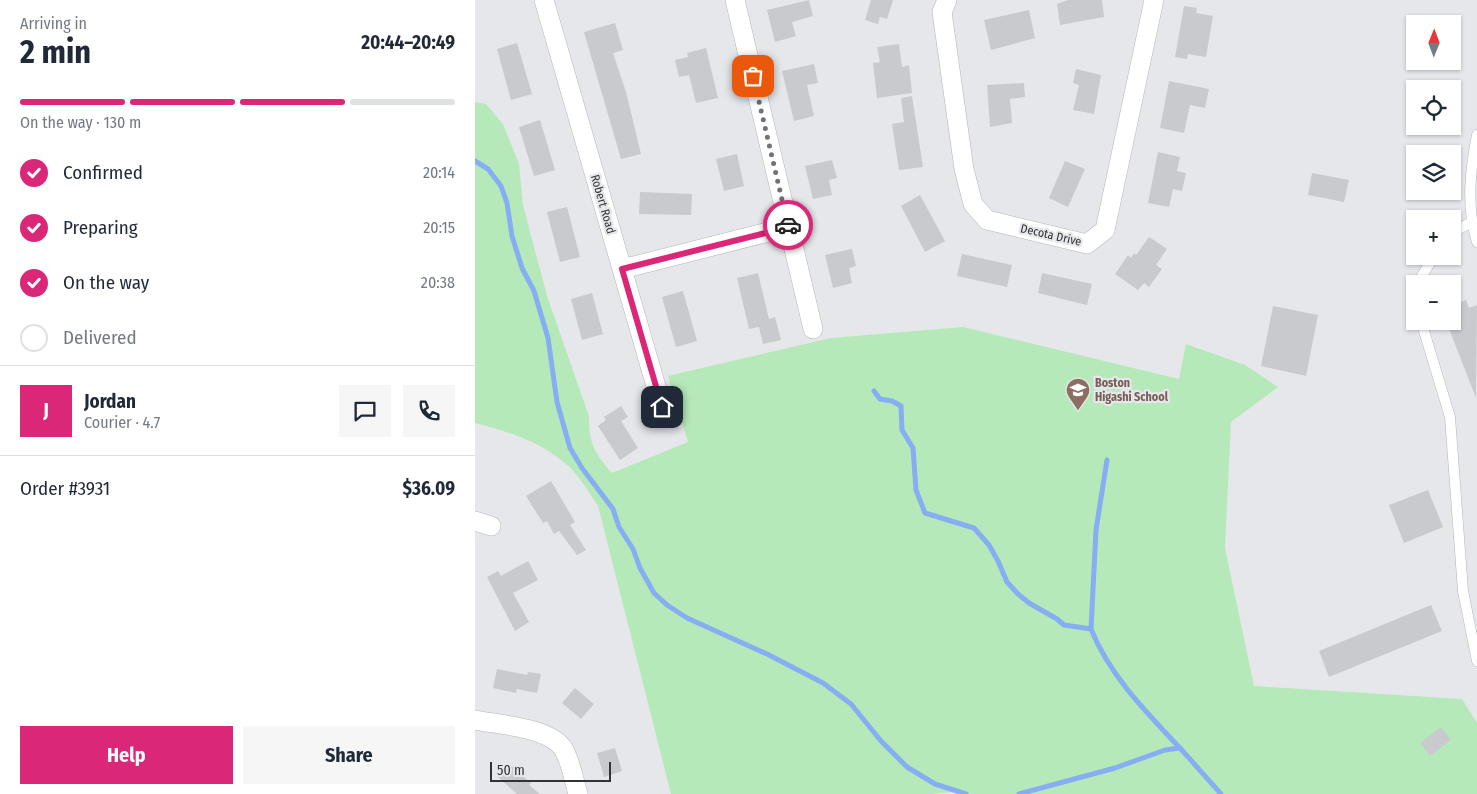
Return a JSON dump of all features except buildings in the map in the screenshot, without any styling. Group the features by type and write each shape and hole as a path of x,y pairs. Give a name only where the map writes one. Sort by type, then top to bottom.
{"street":[{"name":"Robert Road","path":"544,0 662,407"},
{"path":"735,0 813,329"},
{"name":"Decota Drive","path":"947,0 942,12 964,169 973,204 987,220 1087,244 1105,230 1154,0"},
{"path":"622,269 789,227"},
{"path":"475,720 534,731 554,739 566,756 578,794"}],"lane":[{"path":"1477,135 1470,183 1472,222 1477,242"},
{"path":"1461,228 1472,222"},
{"path":"1424,330 1450,417 1463,592 1477,661"}],"green space":[{"name":"Boston Higashi School","path":"475,102 486,104 503,124 519,164 523,205 547,296 589,416 590,434 594,447 612,473 688,442 668,376 831,338 963,327 1179,379 1186,344 1245,365 1278,387 1231,422 1225,548 1254,686 1462,699 1477,723 1477,794 956,794 955,792 931,794 671,794 598,506 567,464 551,453 520,437 475,423"}],"waterway":[{"path":"475,161 488,169 501,186 507,203 512,236 522,268 534,291 548,338 557,402 570,448 582,468 613,509 619,527 633,549 640,568 654,593 667,605 687,618 767,654 823,683 851,704 881,741 907,767 935,784 966,794"},
{"path":"874,391 880,399 892,401 901,406 902,430 913,448 916,490 925,513 974,528 989,545 1007,582 1018,594 1064,625 1091,629 1108,662 1130,693 1180,748"},
{"path":"1091,629 1096,530 1107,460"},
{"path":"1019,794 1115,768 1165,750 1180,748 1221,794"}],"way so far":[{"path":"753,76 788,225"}],"place":[{"name":"Boston Higashi School","path":"1078,411"}],"route":[{"path":"662,407 622,269 789,227 788,225"}]}
